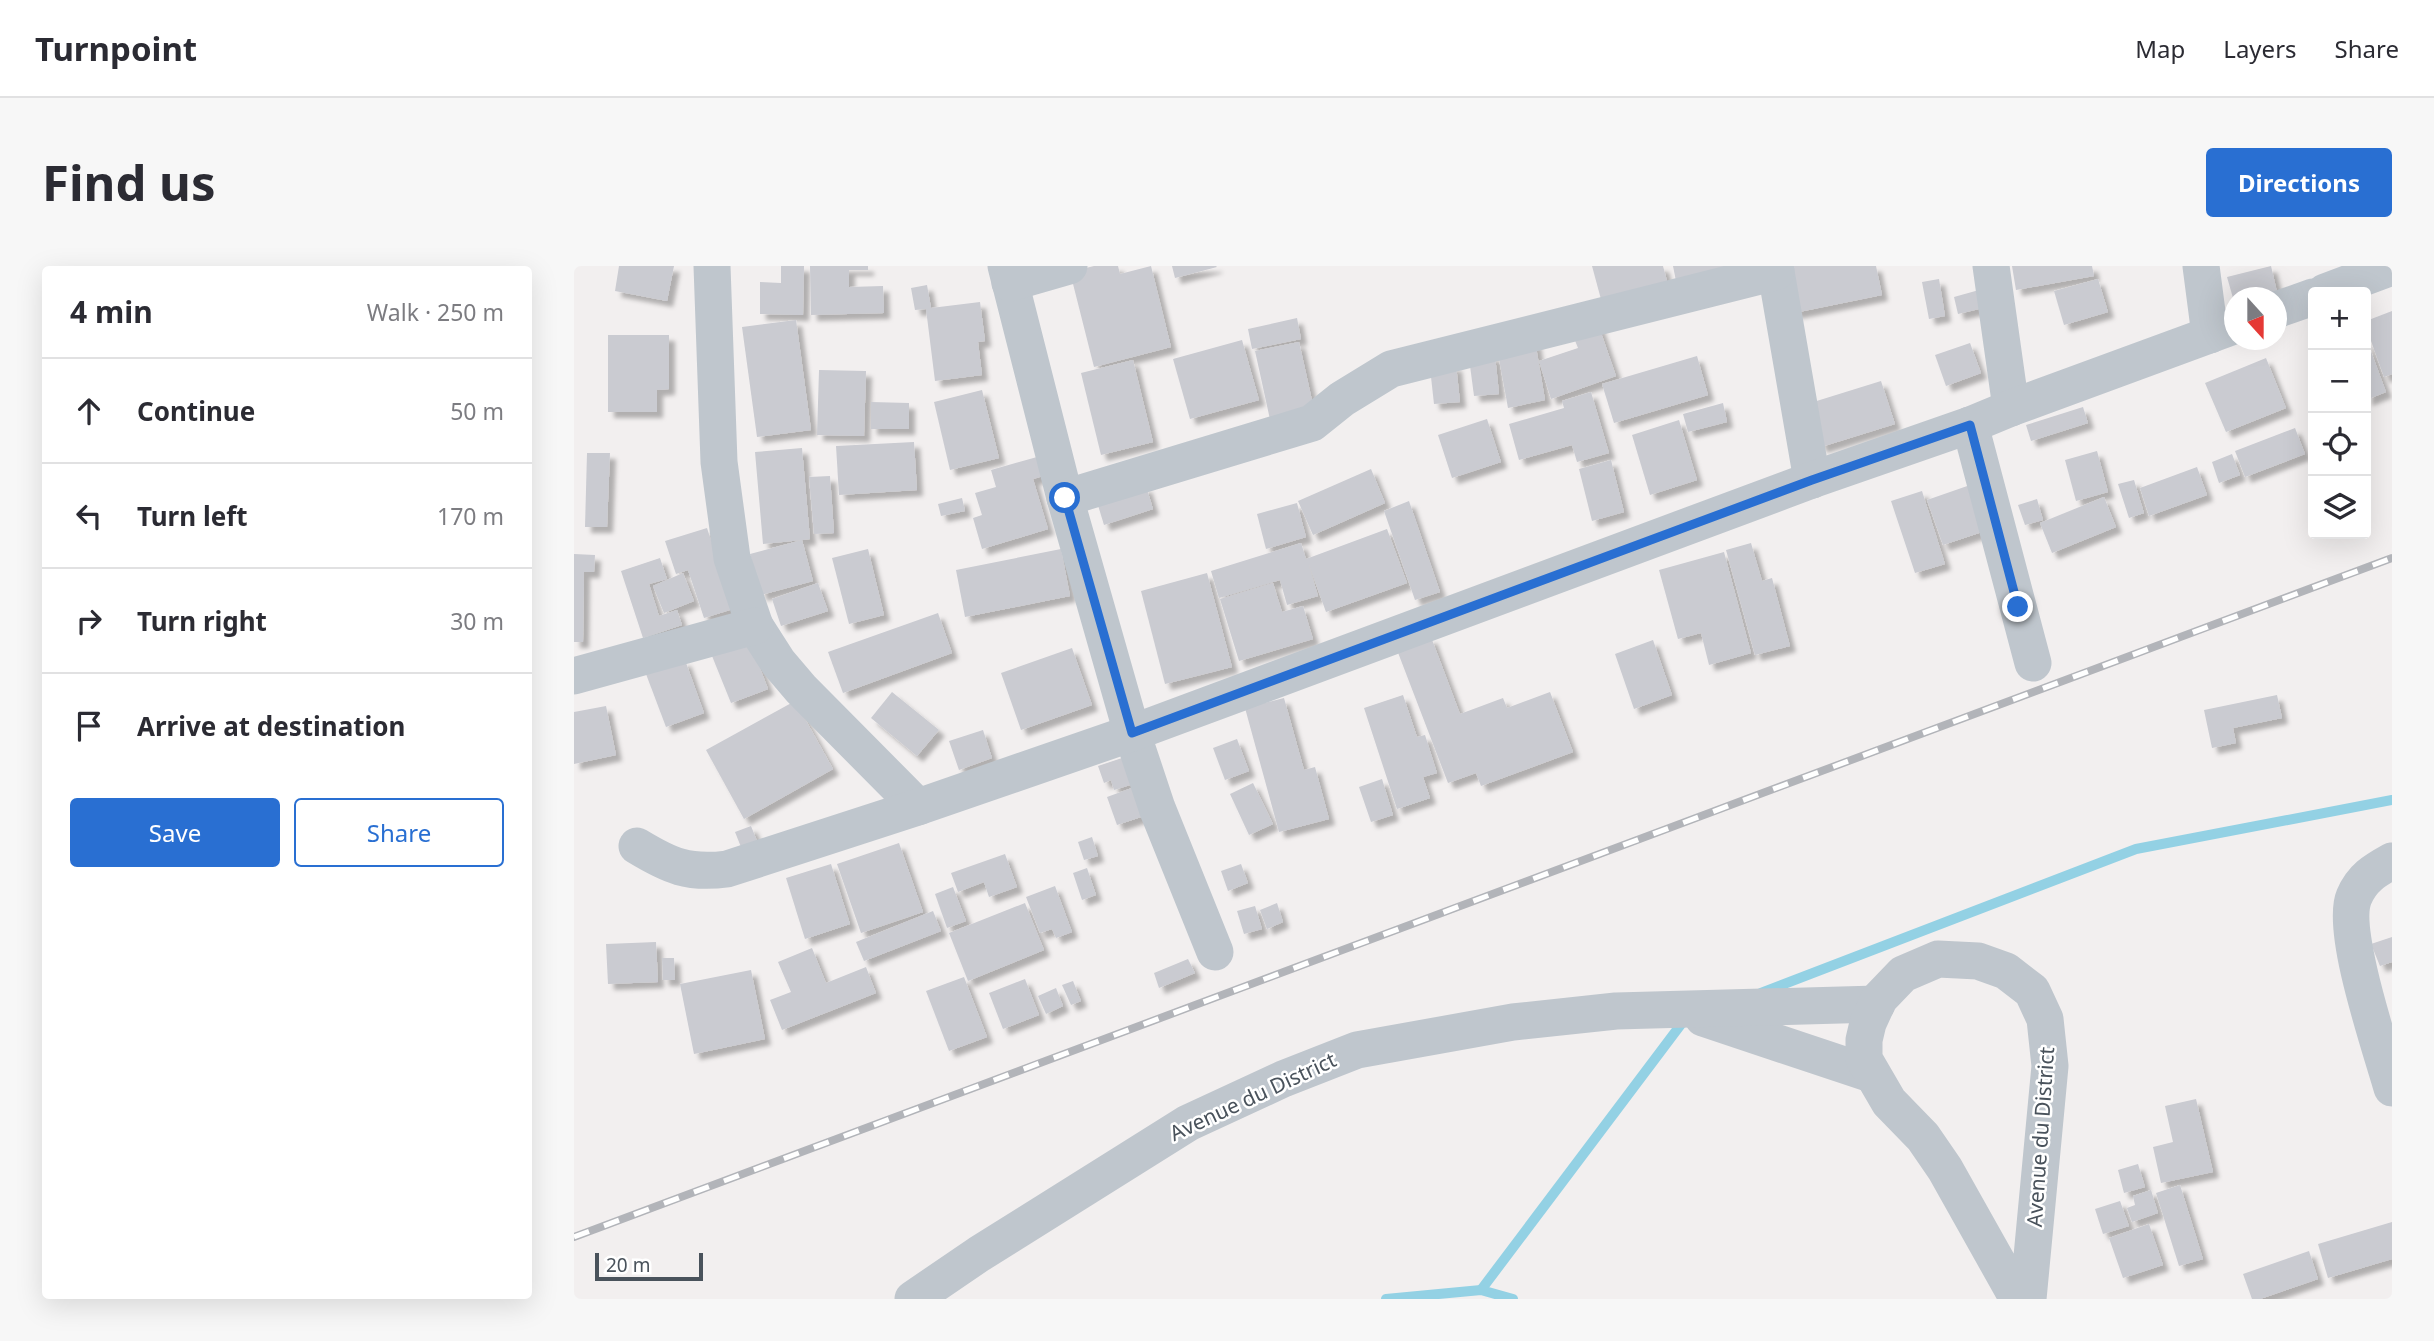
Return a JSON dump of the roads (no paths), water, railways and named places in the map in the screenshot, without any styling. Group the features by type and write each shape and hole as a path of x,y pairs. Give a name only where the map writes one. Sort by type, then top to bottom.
{"street":[{"path":"712,266 719,462 732,558 755,626 778,662 801,689 918,807"},
{"path":"1069,266 1008,274 1065,498 1132,733 1157,808 1215,952"},
{"path":"1991,266 2011,408"},
{"path":"638,846 668,865 695,870 727,869 1132,733 1812,480 1970,425 2222,330 2201,266"},
{"path":"2338,287 2392,267"},
{"path":"1065,498 1303,426 1391,369 1775,269 1812,480"},
{"path":"2287,306 2308,299"},
{"path":"1970,425 2033,663"},
{"path":"574,676 755,626"},
{"path":"2392,861 2366,875 2353,899 2350,923 2363,985 2392,1087"},
{"name":"Avenue du District","path":"2018,1299 1945,1169 1923,1137 1889,1102 1864,1059 1868,1023 1879,999 1903,974 1938,959 1978,961 2006,971 2032,991 2045,1019 2050,1066 2028,1299"},
{"name":"Avenue du District","path":"913,1299 979,1254 1188,1123 1283,1079 1357,1050 1513,1022 1616,1011 1877,1004"},
{"name":"Avenue du District","path":"1679,1010 1871,1074"}],"waterway":[{"path":"1761,993 2136,849 2392,800"},
{"path":"1481,1290 1682,1023 1687,1021"},
{"path":"1386,1299 1481,1290 1513,1299"}],"railway":[{"path":"574,1237 2392,558"}]}
